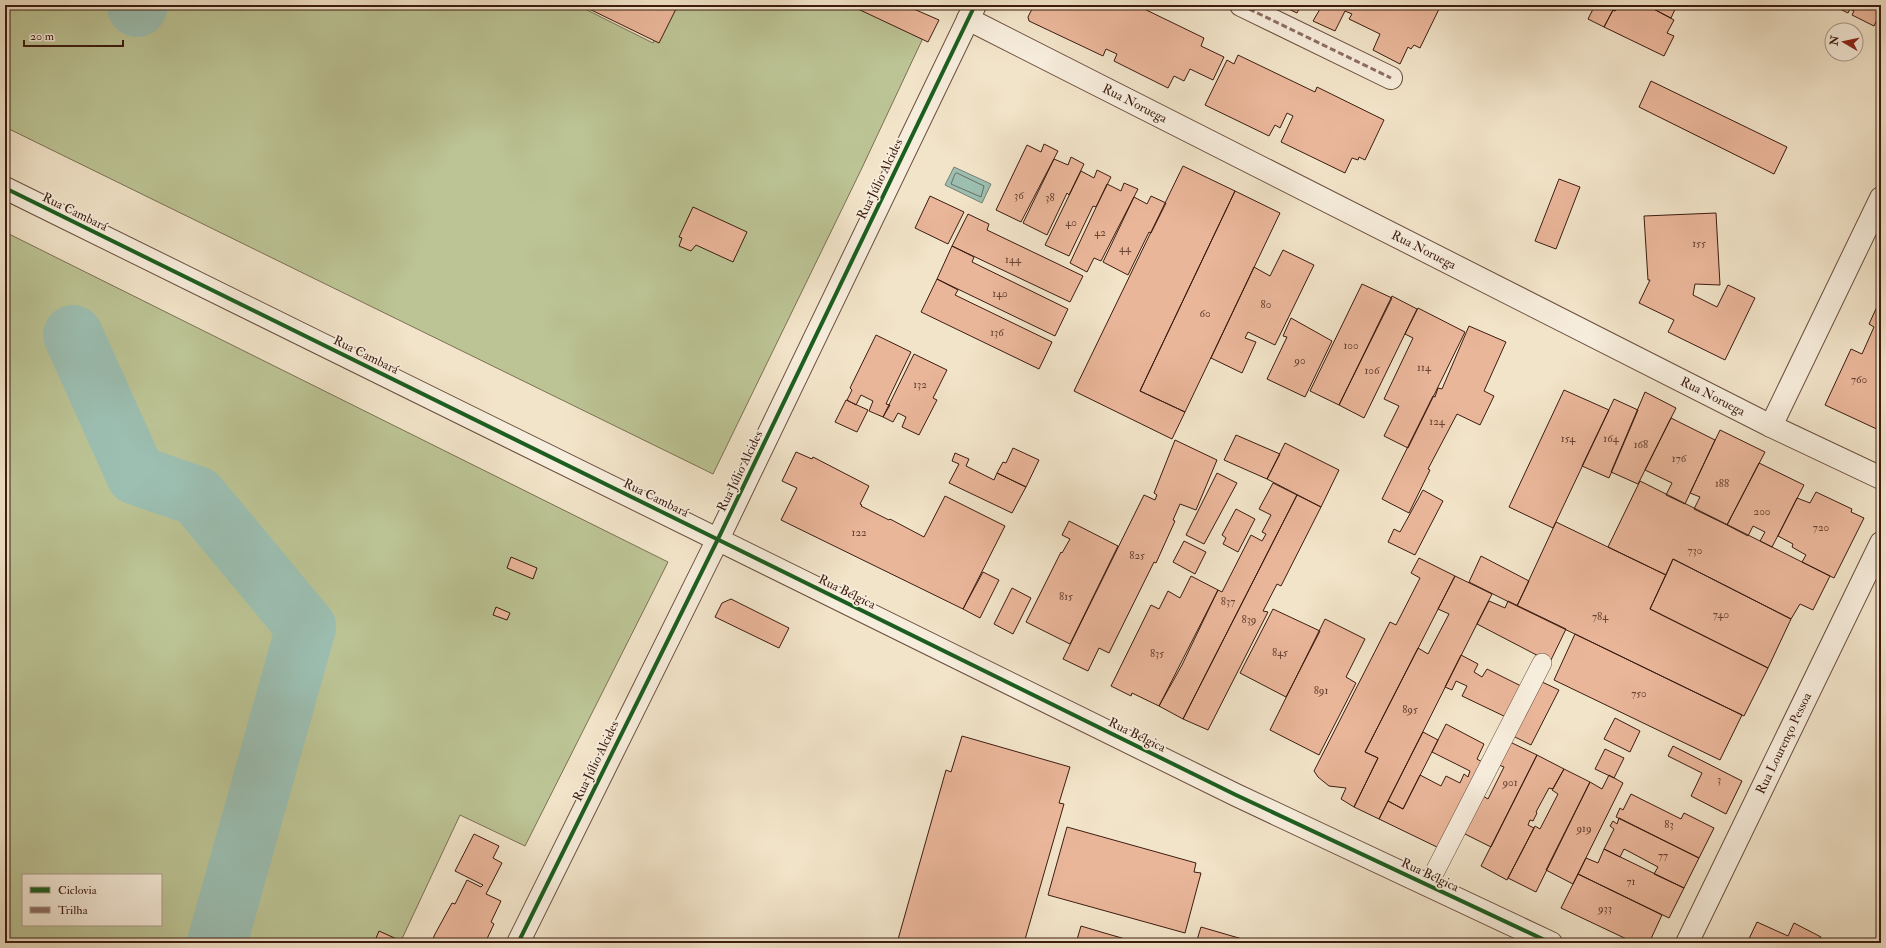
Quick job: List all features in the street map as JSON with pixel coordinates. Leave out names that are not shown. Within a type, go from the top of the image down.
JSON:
[{"type":"street","points":[[1242,5],[1391,78]]},
{"type":"street","name":"Rua Noruega","points":[[971,12],[1771,426],[1881,478]]},
{"type":"street","name":"Rua Júlio Alcides","points":[[518,943],[718,539],[971,12]]},
{"type":"street","name":"Rua Cambará","points":[[5,188],[718,539]]},
{"type":"street","points":[[1771,426],[1881,198]]},
{"type":"street","name":"Rua Bélgica","points":[[718,539],[1236,795],[1551,943]]},
{"type":"street","name":"Rua Lourenço Pessoa","points":[[1687,943],[1881,543]]},
{"type":"lane","points":[[1428,885],[1542,663]]},
{"type":"green space","points":[[5,5],[577,5],[653,43],[670,5],[854,5],[923,38],[861,170],[713,474],[5,127]]},
{"type":"green space","points":[[5,232],[668,562],[525,846],[460,815],[400,943],[369,943],[366,941],[365,943],[5,943]]},
{"type":"water","points":[[954,167],[991,184],[982,203],[945,185]]},
{"type":"building","points":[[581,5],[678,5],[659,43]]},
{"type":"building","points":[[856,5],[907,5],[939,20],[928,42],[858,9],[859,7]]},
{"type":"building","points":[[919,5],[933,5],[931,10]]},
{"type":"building","points":[[1034,5],[1136,5],[1204,38],[1201,46],[1224,57],[1213,80],[1190,69],[1184,81],[1174,76],[1168,88],[1114,61],[1117,54],[1106,49],[1103,56],[1029,21],[1028,17]]},
{"type":"building","points":[[1280,5],[1301,5],[1297,13]]},
{"type":"building","points":[[1311,5],[1431,5],[1439,9],[1420,48],[1414,45],[1411,49],[1408,47],[1400,64],[1373,50],[1380,34],[1349,19],[1352,14],[1345,11],[1335,31],[1313,21],[1320,9]]},
{"type":"building","points":[[1595,5],[1618,5],[1615,11],[1613,10],[1604,27],[1588,19]]},
{"type":"building","points":[[1618,5],[1646,5],[1674,20],[1667,33],[1674,36],[1664,56],[1604,27],[1613,10],[1615,11]]},
{"type":"building","points":[[1646,5],[1677,5],[1671,18]]},
{"type":"building","points":[[1832,5],[1852,5],[1848,13]]},
{"type":"building","points":[[1852,5],[1881,5],[1881,12],[1874,26],[1852,15],[1854,11],[1850,9]]},
{"type":"building","points":[[1238,55],[1315,92],[1317,87],[1384,120],[1365,160],[1359,157],[1358,160],[1352,158],[1345,173],[1281,142],[1293,116],[1287,113],[1280,128],[1275,125],[1269,136],[1205,105],[1227,60],[1234,64]]},
{"type":"building","points":[[1651,81],[1787,147],[1774,174],[1639,107]]},
{"type":"building","points":[[1044,144],[1058,151],[1021,222],[996,210],[1027,145],[1041,152]]},
{"type":"building","points":[[1071,157],[1084,164],[1069,195],[1067,193],[1047,235],[1023,223],[1054,159],[1068,165]]},
{"type":"building","points":[[1183,166],[1235,191],[1140,391],[1185,412],[1172,439],[1074,391]]},
{"type":"building","points":[[1097,170],[1111,177],[1096,207],[1093,206],[1069,256],[1045,245],[1081,171],[1094,178]]},
{"type":"building","points":[[1559,179],[1580,187],[1556,249],[1535,241]]},
{"type":"building","points":[[1124,183],[1138,189],[1101,261],[1094,258],[1087,272],[1070,263],[1107,184],[1121,191]]},
{"type":"building","points":[[1235,191],[1280,213],[1185,412],[1140,391]]},
{"type":"building","points":[[930,196],[964,212],[948,244],[915,228]]},
{"type":"building","points":[[1151,196],[1166,203],[1151,233],[1149,232],[1128,275],[1103,262],[1134,197],[1147,204]]},
{"type":"building","points":[[693,207],[747,232],[733,262],[696,245],[691,251],[679,246],[682,238],[679,237]]},
{"type":"building","points":[[1716,213],[1720,285],[1695,284],[1693,295],[1717,307],[1728,285],[1755,298],[1725,360],[1668,332],[1674,320],[1639,303],[1650,280],[1648,280],[1644,216]]},
{"type":"building","points":[[968,214],[989,224],[987,230],[1083,276],[1070,302],[952,246]]},
{"type":"building","points":[[952,246],[974,257],[972,262],[1068,309],[1055,336],[937,279]]},
{"type":"building","points":[[1283,250],[1314,265],[1275,345],[1248,332],[1245,338],[1256,342],[1242,373],[1211,358],[1254,267],[1270,276]]},
{"type":"building","points":[[937,279],[958,290],[955,295],[1052,342],[1039,369],[921,312]]},
{"type":"building","points":[[1362,284],[1392,298],[1339,405],[1310,391]]},
{"type":"building","points":[[1392,296],[1417,309],[1364,418],[1339,405]]},
{"type":"building","points":[[1881,298],[1881,431],[1825,405],[1851,349],[1862,354],[1874,327],[1869,324]]},
{"type":"building","points":[[1418,308],[1465,332],[1408,448],[1384,436],[1399,406],[1384,399],[1413,338],[1405,334]]},
{"type":"building","points":[[1291,318],[1332,341],[1305,397],[1267,379],[1287,337],[1283,336]]},
{"type":"building","points":[[1469,326],[1506,342],[1484,391],[1494,396],[1480,425],[1457,414],[1428,469],[1430,470],[1409,513],[1382,499],[1433,396],[1435,397],[1438,388],[1442,389]]},
{"type":"building","points":[[876,335],[911,352],[886,404],[890,405],[883,417],[869,411],[873,401],[861,395],[856,405],[847,400],[852,390],[850,388]]},
{"type":"building","points":[[914,354],[947,370],[933,398],[937,400],[919,435],[902,427],[906,417],[898,413],[893,422],[883,417]]},
{"type":"building","points":[[1564,390],[1609,410],[1553,528],[1509,507]]},
{"type":"building","points":[[1645,392],[1676,408],[1638,484],[1611,472]]},
{"type":"building","points":[[1614,399],[1638,410],[1609,478],[1582,466]]},
{"type":"building","points":[[846,400],[868,410],[857,432],[835,422]]},
{"type":"building","points":[[1671,418],[1715,440],[1685,504],[1666,495],[1672,483],[1645,470]]},
{"type":"building","points":[[1720,430],[1765,452],[1727,525],[1694,509],[1700,497],[1690,493]]},
{"type":"building","points":[[1236,435],[1280,454],[1267,479],[1224,460]]},
{"type":"building","points":[[1175,440],[1217,460],[1196,510],[1180,504],[1173,520],[1175,521],[1156,563],[1154,562],[1109,653],[1099,648],[1088,671],[1063,659],[1144,495],[1155,500],[1157,495],[1154,493]]},
{"type":"building","points":[[1285,443],[1339,470],[1321,507],[1267,479]]},
{"type":"building","points":[[1013,448],[1039,460],[1026,487],[997,473],[1003,462],[1006,463]]},
{"type":"building","points":[[796,452],[812,459],[813,457],[869,486],[860,504],[862,505],[861,506],[924,537],[945,496],[1005,526],[963,609],[781,520],[797,488],[782,481]]},
{"type":"building","points":[[955,453],[969,459],[966,466],[994,480],[997,473],[1026,487],[1012,513],[949,483],[959,464],[952,461]]},
{"type":"building","points":[[1759,463],[1804,485],[1772,547],[1760,541],[1765,532],[1753,526],[1748,536],[1727,525]]},
{"type":"building","points":[[1217,473],[1237,483],[1204,544],[1186,535]]},
{"type":"building","points":[[1640,481],[1830,576],[1813,610],[1800,604],[1791,619],[1673,559],[1666,575],[1608,547]]},
{"type":"building","points":[[1273,483],[1297,495],[1183,719],[1159,706],[1182,665],[1218,590],[1222,592],[1251,535],[1262,541],[1266,534],[1262,532],[1271,515],[1259,509]]},
{"type":"building","points":[[1423,490],[1443,501],[1415,555],[1388,542],[1394,529],[1400,532]]},
{"type":"building","points":[[1816,492],[1852,509],[1851,512],[1864,518],[1834,578],[1802,562],[1806,555],[1792,547],[1793,544],[1778,536],[1797,498],[1810,503]]},
{"type":"building","points":[[1297,495],[1321,507],[1281,586],[1277,584],[1263,611],[1268,612],[1208,730],[1183,719]]},
{"type":"building","points":[[1236,509],[1255,519],[1238,552],[1223,544],[1226,538],[1222,535]]},
{"type":"building","points":[[1069,521],[1118,546],[1070,644],[1026,622],[1061,552],[1062,553],[1070,539],[1062,535]]},
{"type":"building","points":[[1556,522],[1666,575],[1650,609],[1768,668],[1744,716],[1517,606]]},
{"type":"building","points":[[1184,541],[1206,552],[1195,574],[1173,562]]},
{"type":"building","points":[[1481,556],[1529,581],[1517,606],[1469,582]]},
{"type":"building","points":[[511,557],[537,568],[533,579],[507,568]]},
{"type":"building","points":[[1419,558],[1455,576],[1365,752],[1378,758],[1354,807],[1341,799],[1346,788],[1329,786],[1318,777],[1314,771],[1390,622],[1396,625],[1420,578],[1411,573]]},
{"type":"building","points":[[1673,559],[1791,619],[1768,668],[1650,609]]},
{"type":"building","points":[[983,572],[999,580],[980,618],[963,609]]},
{"type":"building","points":[[1191,576],[1218,590],[1159,706],[1132,693],[1131,696],[1111,686],[1151,605],[1159,609],[1168,591],[1180,598]]},
{"type":"building","points":[[1455,576],[1492,594],[1379,819],[1354,807],[1378,758],[1365,752],[1418,648],[1428,654],[1449,614],[1438,609]]},
{"type":"building","points":[[1012,588],[1031,598],[1013,634],[994,624]]},
{"type":"building","points":[[731,599],[789,628],[779,648],[715,617],[722,603]]},
{"type":"building","points":[[1489,601],[1505,608],[1508,601],[1566,629],[1550,662],[1477,624]]},
{"type":"building","points":[[496,607],[510,613],[507,620],[493,615]]},
{"type":"building","points":[[1273,609],[1320,631],[1286,697],[1240,673]]},
{"type":"building","points":[[1325,619],[1365,639],[1346,677],[1356,683],[1319,755],[1270,730]]},
{"type":"building","points":[[1575,634],[1742,715],[1720,760],[1554,680]]},
{"type":"building","points":[[1461,655],[1478,664],[1474,672],[1482,677],[1487,669],[1523,687],[1508,718],[1462,696],[1467,686],[1456,681],[1452,690],[1445,687]]},
{"type":"building","points":[[1540,681],[1559,690],[1531,745],[1513,736]]},
{"type":"building","points":[[1615,718],[1640,731],[1630,752],[1604,739]]},
{"type":"building","points":[[1446,724],[1484,744],[1477,759],[1484,763],[1441,849],[1379,819],[1388,801],[1403,809],[1420,775],[1441,786],[1446,776],[1460,783],[1464,774],[1468,777],[1470,771],[1432,752]]},
{"type":"building","points":[[1423,732],[1438,740],[1403,809],[1388,801]]},
{"type":"building","points":[[962,736],[1070,767],[1059,803],[1064,804],[1024,943],[897,943],[946,770],[951,772]]},
{"type":"building","points":[[1510,742],[1537,755],[1491,847],[1461,832],[1483,796],[1488,799],[1504,767],[1499,765]]},
{"type":"building","points":[[1673,746],[1742,781],[1726,814],[1691,796],[1702,773],[1668,756]]},
{"type":"building","points":[[1605,749],[1624,758],[1614,778],[1595,769]]},
{"type":"building","points":[[1537,755],[1564,769],[1553,789],[1549,788],[1536,812],[1537,813],[1533,821],[1530,820],[1528,825],[1534,828],[1507,880],[1481,866]]},
{"type":"building","points":[[1564,769],[1590,782],[1536,892],[1508,878],[1535,826],[1540,829],[1558,794],[1552,790]]},
{"type":"building","points":[[1609,775],[1623,783],[1573,884],[1546,870],[1590,782],[1602,789]]},
{"type":"building","points":[[1631,794],[1681,819],[1684,813],[1714,828],[1699,858],[1616,817],[1620,808],[1623,810]]},
{"type":"building","points":[[1619,818],[1699,858],[1684,888],[1654,874],[1658,867],[1624,849],[1620,857],[1604,849],[1614,829],[1610,826],[1613,821],[1617,824]]},
{"type":"building","points":[[1067,827],[1196,863],[1194,872],[1201,873],[1185,933],[1048,895]]},
{"type":"building","points":[[474,834],[499,846],[493,858],[502,863],[486,894],[501,901],[491,922],[494,924],[485,943],[435,943],[432,941],[435,934],[452,903],[455,904],[467,880],[481,887],[483,885],[455,871]]},
{"type":"building","points":[[1604,849],[1684,888],[1669,918],[1578,874],[1586,858],[1598,863]]},
{"type":"building","points":[[1578,874],[1662,915],[1649,943],[1635,943],[1561,908]]},
{"type":"building","points":[[1757,922],[1788,936],[1794,923],[1821,937],[1818,943],[1747,943]]},
{"type":"building","points":[[1081,926],[1101,932],[1139,943],[1076,943]]},
{"type":"building","points":[[1201,927],[1256,943],[1196,943]]},
{"type":"building","points":[[379,931],[399,940],[397,943],[374,943]]},
{"type":"waterway","points":[[73,335],[136,475],[197,496],[306,627],[217,943]]},
{"type":"marked path","points":[[1241,5],[1391,78]]},
{"type":"cycle path","points":[[518,943],[718,539],[975,5]]},
{"type":"cycle path","points":[[5,188],[1236,795],[1551,943]]}]
